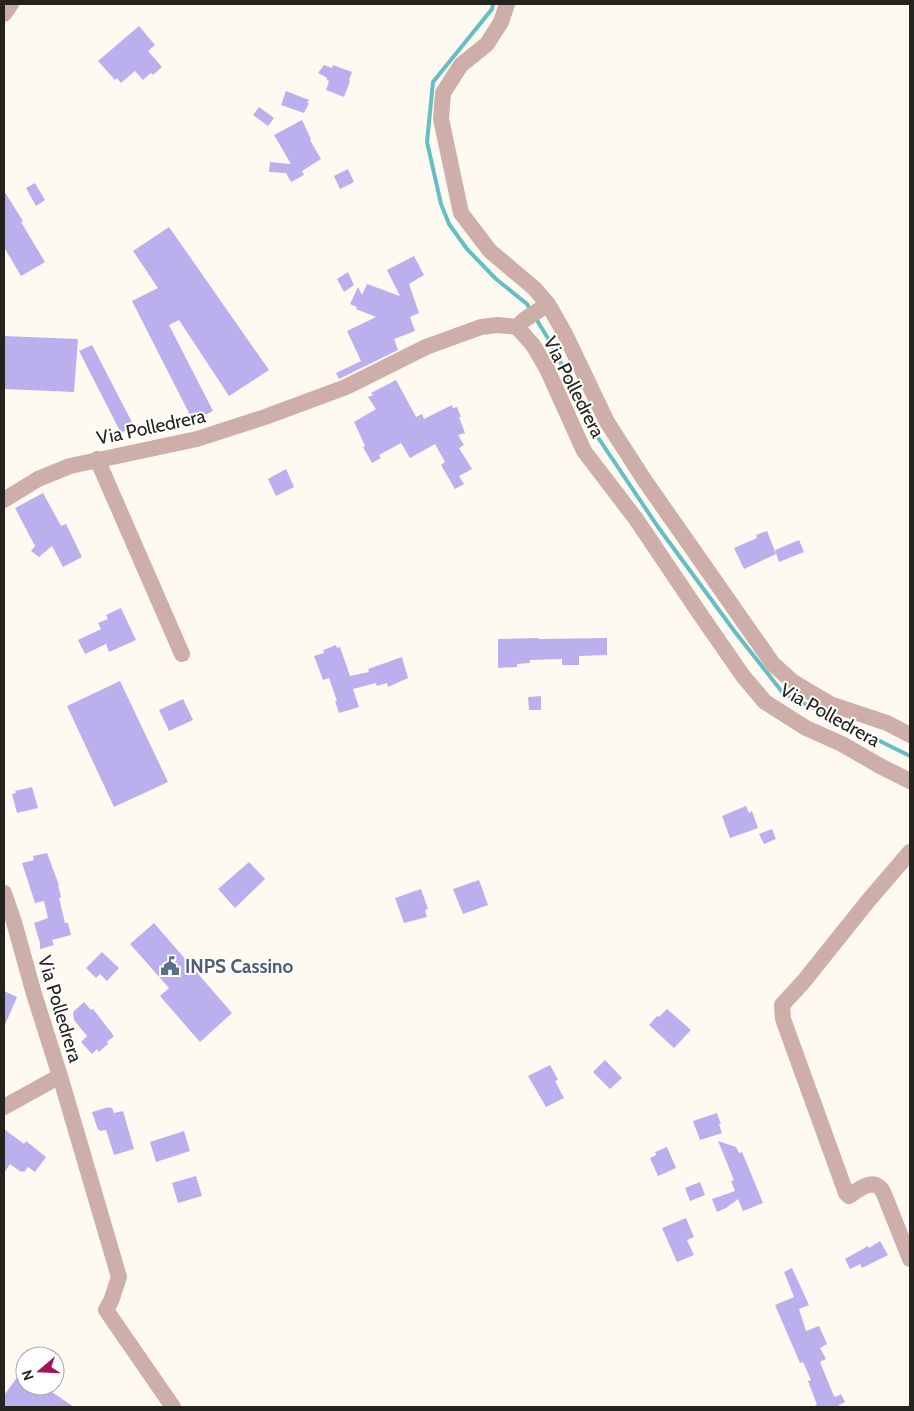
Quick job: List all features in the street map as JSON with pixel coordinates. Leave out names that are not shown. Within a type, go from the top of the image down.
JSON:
[{"type":"street","points":[[4,14],[11,4]]},
{"type":"street","points":[[507,4],[501,22],[487,44],[461,65],[443,93],[441,119],[461,213],[490,250],[534,288],[546,305],[565,334],[607,422],[645,481],[773,664],[794,682],[830,704],[887,723],[910,735]]},
{"type":"street","points":[[521,323],[546,305]]},
{"type":"street","name":"Via Polledrera","points":[[4,500],[38,479],[70,466],[197,439],[264,418],[346,387],[426,348],[481,328],[521,323],[547,369],[584,451],[636,519],[732,660],[765,702],[806,728],[842,744],[910,781]]},
{"type":"street","points":[[97,459],[182,654]]},
{"type":"street","points":[[910,852],[804,981],[782,1004],[782,1019],[846,1193],[849,1196],[862,1187],[872,1184],[879,1187],[884,1194],[910,1259]]},
{"type":"street","name":"Via Polledrera","points":[[4,893],[60,1076],[4,1107]]},
{"type":"street","points":[[60,1076],[119,1277],[106,1310],[173,1407]]},
{"type":"building","points":[[139,26],[155,45],[148,51],[162,67],[153,75],[151,73],[143,80],[135,71],[121,83],[117,78],[115,80],[98,61]]},
{"type":"building","points":[[324,65],[332,68],[333,65],[352,72],[344,97],[326,90],[329,81],[318,73]]},
{"type":"building","points":[[286,91],[309,100],[304,113],[281,105]]},
{"type":"building","points":[[259,107],[274,118],[268,126],[253,115]]},
{"type":"building","points":[[302,120],[310,140],[321,159],[302,171],[304,175],[291,182],[286,173],[269,172],[270,162],[291,164],[274,135]]},
{"type":"building","points":[[348,169],[354,182],[340,189],[334,176]]},
{"type":"building","points":[[35,183],[45,200],[36,206],[26,188]]},
{"type":"building","points":[[4,191],[45,262],[21,276],[4,247]]},
{"type":"building","points":[[169,227],[269,370],[229,396],[179,320],[169,325],[213,411],[193,421],[132,301],[158,288],[133,251]]},
{"type":"building","points":[[414,256],[424,275],[409,284],[419,313],[410,317],[415,331],[394,339],[398,350],[339,379],[336,373],[361,361],[347,331],[376,317],[356,309],[357,307],[350,304],[358,287],[362,295],[367,284],[400,296],[387,270]]},
{"type":"building","points":[[348,272],[354,285],[344,292],[337,279]]},
{"type":"building","points":[[4,336],[78,339],[74,392],[4,389]]},
{"type":"building","points":[[92,345],[134,426],[121,433],[79,351]]},
{"type":"building","points":[[396,380],[416,417],[422,414],[424,419],[452,405],[453,408],[457,407],[465,433],[458,435],[464,445],[459,448],[472,469],[459,476],[464,484],[455,489],[441,465],[445,462],[435,444],[410,458],[401,443],[379,455],[381,458],[372,463],[363,447],[365,446],[354,422],[376,409],[368,397],[373,395],[371,393]]},
{"type":"building","points":[[286,469],[294,487],[276,496],[268,479]]},
{"type":"building","points":[[43,493],[61,526],[66,524],[82,557],[63,567],[52,546],[39,557],[31,551],[35,546],[15,508]]},
{"type":"building","points":[[767,531],[776,554],[744,569],[734,548],[757,538],[756,535]]},
{"type":"building","points":[[799,540],[804,552],[779,562],[775,550]]},
{"type":"building","points":[[121,608],[136,640],[109,652],[106,644],[85,654],[78,640],[101,629],[98,623],[108,619],[106,615]]},
{"type":"building","points":[[607,638],[607,655],[579,656],[579,665],[562,665],[562,659],[530,660],[530,663],[517,664],[517,667],[498,668],[498,639]]},
{"type":"building","points":[[336,645],[337,648],[340,647],[350,676],[369,672],[368,669],[402,657],[408,678],[388,687],[387,683],[377,686],[376,683],[353,689],[359,707],[339,713],[329,678],[323,680],[314,656],[324,653],[323,650]]},
{"type":"building","points":[[120,681],[168,782],[114,807],[67,706]]},
{"type":"building","points":[[541,696],[541,710],[529,710],[528,697]]},
{"type":"building","points":[[183,699],[193,720],[169,731],[159,710]]},
{"type":"building","points":[[32,787],[38,808],[17,813],[12,794],[16,793],[15,791]]},
{"type":"building","points":[[746,806],[749,813],[752,811],[758,828],[730,838],[722,816]]},
{"type":"building","points":[[772,829],[776,839],[764,844],[759,834]]},
{"type":"building","points":[[47,853],[59,885],[61,897],[59,898],[65,923],[68,923],[71,935],[52,940],[54,945],[40,949],[34,923],[48,918],[44,901],[35,903],[22,863],[34,860],[33,856]]},
{"type":"building","points":[[249,862],[265,879],[235,908],[218,889]]},
{"type":"building","points":[[479,880],[488,905],[463,914],[453,889]]},
{"type":"building","points":[[421,889],[428,909],[425,910],[427,917],[404,923],[395,898]]},
{"type":"building","name":"INPS Cassino","points":[[154,923],[232,1013],[200,1042],[160,996],[169,988],[130,944]]},
{"type":"building","points":[[102,952],[119,968],[107,981],[100,974],[96,978],[86,968]]},
{"type":"building","points":[[4,991],[17,997],[4,1027]]},
{"type":"building","points":[[84,1002],[91,1010],[93,1009],[114,1036],[99,1052],[97,1049],[92,1054],[81,1042],[87,1036],[74,1020],[73,1012]]},
{"type":"building","points":[[667,1009],[691,1030],[674,1048],[649,1025]]},
{"type":"building","points":[[605,1060],[622,1078],[610,1089],[593,1072]]},
{"type":"building","points":[[550,1065],[558,1080],[555,1081],[564,1098],[546,1107],[528,1076]]},
{"type":"building","points":[[109,1107],[112,1108],[114,1113],[123,1111],[134,1149],[114,1155],[106,1130],[98,1130],[92,1112]]},
{"type":"building","points":[[717,1113],[722,1133],[700,1140],[693,1121]]},
{"type":"building","points":[[4,1129],[24,1144],[26,1141],[46,1157],[35,1172],[28,1167],[24,1172],[21,1172],[10,1164],[4,1173]]},
{"type":"building","points":[[184,1131],[190,1151],[156,1162],[150,1142]]},
{"type":"building","points":[[718,1141],[736,1147],[739,1153],[742,1152],[763,1203],[743,1211],[738,1199],[717,1212],[712,1199],[735,1191],[731,1181],[734,1180]]},
{"type":"building","points":[[667,1147],[676,1168],[658,1176],[650,1158],[656,1155],[655,1152]]},
{"type":"building","points":[[196,1176],[202,1196],[178,1203],[172,1183]]},
{"type":"building","points":[[700,1182],[705,1195],[690,1201],[685,1188]]},
{"type":"building","points":[[686,1218],[694,1237],[687,1240],[694,1255],[677,1262],[662,1228]]},
{"type":"building","points":[[880,1241],[888,1255],[862,1268],[860,1264],[850,1269],[845,1259]]},
{"type":"building","points":[[792,1268],[809,1305],[799,1309],[806,1331],[819,1326],[827,1344],[820,1348],[826,1359],[820,1362],[833,1394],[835,1397],[841,1394],[845,1402],[839,1405],[839,1407],[812,1407],[817,1405],[808,1381],[811,1380],[803,1362],[800,1363],[775,1305],[794,1297],[784,1272]]},
{"type":"building","points":[[15,1380],[15,1396],[58,1396],[74,1407],[4,1407],[4,1395]]},
{"type":"waterway","points":[[493,4],[492,9],[433,82],[427,142],[441,204],[449,224],[467,249],[496,279],[527,304],[531,311]]},
{"type":"waterway","points":[[535,317],[552,345],[595,433],[658,527],[735,632],[783,693],[910,756]]},
{"type":"place","name":"INPS Cassino","points":[[170,966]]}]
